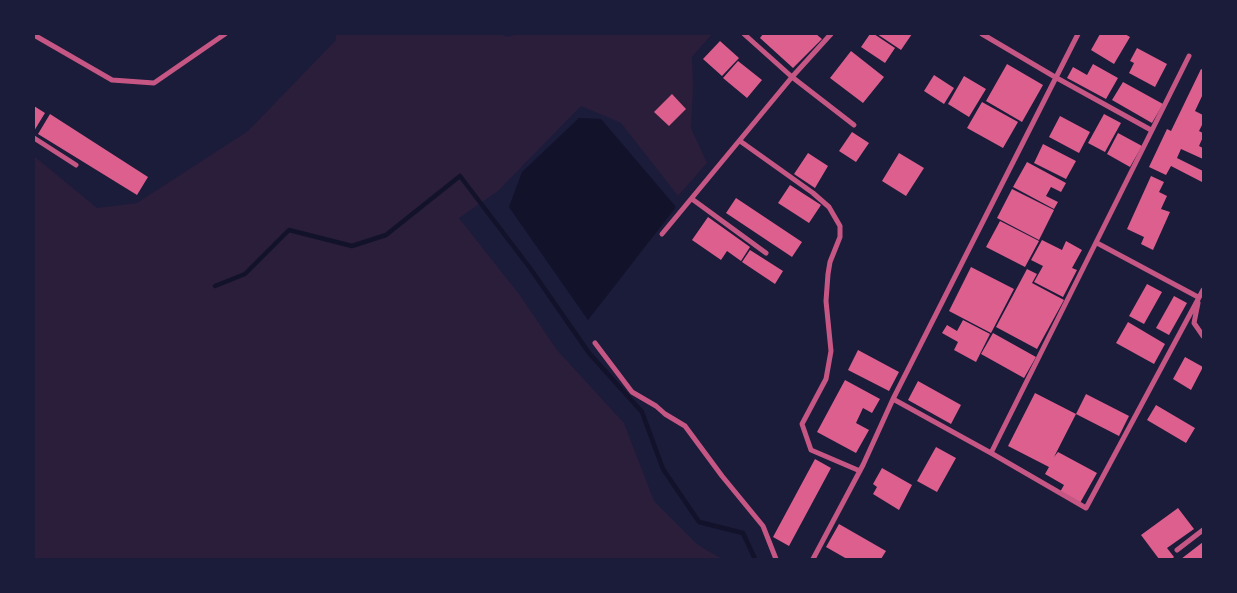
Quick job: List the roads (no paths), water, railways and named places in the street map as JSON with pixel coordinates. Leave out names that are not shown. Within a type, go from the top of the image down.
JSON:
[{"type":"street","points":[[34,35],[112,80],[154,83],[224,34]]},
{"type":"street","points":[[744,34],[792,77],[854,125]]},
{"type":"street","points":[[662,234],[792,77],[831,34]]},
{"type":"street","points":[[982,34],[1055,77],[1152,130]]},
{"type":"street","points":[[814,559],[860,471],[893,399],[1078,34]]},
{"type":"street","points":[[991,453],[1189,56]]},
{"type":"street","points":[[34,138],[76,165]]},
{"type":"street","points":[[740,142],[813,193],[829,208],[840,226],[840,237],[830,262],[827,283],[826,301],[831,351],[826,379],[802,424],[810,450],[860,471]]},
{"type":"street","points":[[692,199],[766,253]]},
{"type":"street","points":[[1096,243],[1198,297]]},
{"type":"street","points":[[893,399],[1086,508],[1203,290]]},
{"type":"street","points":[[1198,297],[1194,323],[1203,336]]},
{"type":"street","points":[[595,343],[632,392],[685,426],[722,476],[763,526],[776,559]]},
{"type":"street","points":[[1177,550],[1203,530]]},
{"type":"waterway","points":[[215,286],[245,274],[289,230],[352,246],[386,235],[460,176],[530,268],[589,353],[642,412],[663,469],[699,522],[743,533],[755,559]]}]
